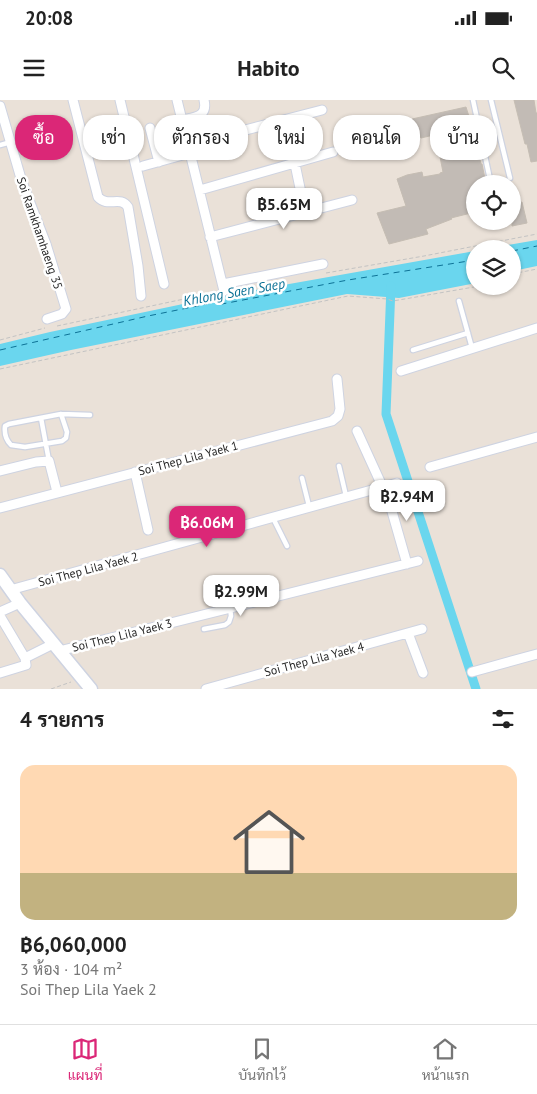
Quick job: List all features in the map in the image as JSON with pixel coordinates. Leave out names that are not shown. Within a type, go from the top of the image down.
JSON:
[{"type":"main road","points":[[0,575],[20,604],[91,689]]},
{"type":"street","points":[[73,100],[98,197],[108,203],[120,201],[128,207],[141,296]]},
{"type":"street","points":[[120,100],[164,284]]},
{"type":"street","points":[[177,100],[181,115]]},
{"type":"street","points":[[201,115],[206,107],[204,100]]},
{"type":"street","name":"Soi Ramkhamhaeng 35","points":[[0,106],[22,182],[46,244],[66,309],[62,314],[47,319]]},
{"type":"street","points":[[304,115],[322,110]]},
{"type":"street","points":[[150,128],[159,162]]},
{"type":"street","points":[[200,190],[333,152]]},
{"type":"street","points":[[143,166],[164,160]]},
{"type":"street","points":[[192,160],[224,287],[323,264]]},
{"type":"street","points":[[294,160],[305,212]]},
{"type":"street","points":[[210,236],[352,200]]},
{"type":"street","points":[[401,371],[537,328]]},
{"type":"street","name":"Soi Thep Lila Yaek 1","points":[[0,508],[332,421],[338,416],[340,410],[337,379]]},
{"type":"street","points":[[357,432],[384,488],[407,564]]},
{"type":"street","points":[[430,467],[537,437]]},
{"type":"street","points":[[0,471],[36,462],[49,461],[57,492]]},
{"type":"street","points":[[134,472],[148,530]]},
{"type":"street","name":"Soi Thep Lila Yaek 2","points":[[10,590],[397,484]]},
{"type":"street","name":"Soi Thep Lila Yaek 3","points":[[0,673],[26,665],[25,658],[56,647],[230,608],[418,561]]},
{"type":"street","points":[[0,612],[20,604]]},
{"type":"street","points":[[0,616],[25,658]]},
{"type":"street","name":"Soi Thep Lila Yaek 4","points":[[206,689],[422,629]]},
{"type":"street","points":[[408,633],[423,673]]},
{"type":"street","points":[[472,672],[537,654]]},
{"type":"lane","points":[[474,100],[489,175]]},
{"type":"lane","points":[[491,100],[509,175]]},
{"type":"lane","points":[[0,145],[11,142]]},
{"type":"lane","points":[[459,301],[472,348]]},
{"type":"lane","points":[[413,350],[468,332]]},
{"type":"lane","points":[[61,414],[67,432],[66,438],[62,441],[25,447],[11,446],[7,441],[4,431],[5,426],[9,424],[61,414],[90,415]]},
{"type":"lane","points":[[41,418],[49,461]]},
{"type":"lane","points":[[339,466],[347,498]]},
{"type":"lane","points":[[302,478],[310,508]]},
{"type":"lane","points":[[273,518],[287,546]]},
{"type":"lane","points":[[204,629],[229,622],[230,608]]},
{"type":"path","points":[[521,272],[537,269]]},
{"type":"path","points":[[0,369],[348,296],[393,301],[466,288]]},
{"type":"path","points":[[213,293],[214,298]]},
{"type":"path","points":[[51,689],[81,678]]},
{"type":"water","points":[[537,240],[537,266],[521,269],[521,243]]},
{"type":"water","points":[[466,253],[466,285],[399,298],[347,294],[0,366],[0,344],[221,296]]},
{"type":"building","points":[[514,100],[534,100],[537,113],[537,161],[531,162]]},
{"type":"building","points":[[466,107],[469,115],[430,115]]},
{"type":"building","points":[[430,115],[430,136],[421,138],[420,117]]},
{"type":"building","points":[[441,160],[480,160],[484,175],[466,175],[466,214],[451,218],[426,229],[428,234],[389,244],[377,213],[406,206],[397,179],[422,172],[423,177],[443,172]]},
{"type":"building","points":[[521,202],[527,223],[521,224]]},
{"type":"waterway","points":[[391,286],[386,414],[476,689]]},
{"type":"ferry route","points":[[521,249],[537,246]]},
{"type":"ferry route","points":[[0,350],[207,304],[215,297],[222,304],[348,280],[466,261]]},
{"type":"water label","name":"Khlong Saen Saep","points":[[234,292]]}]
